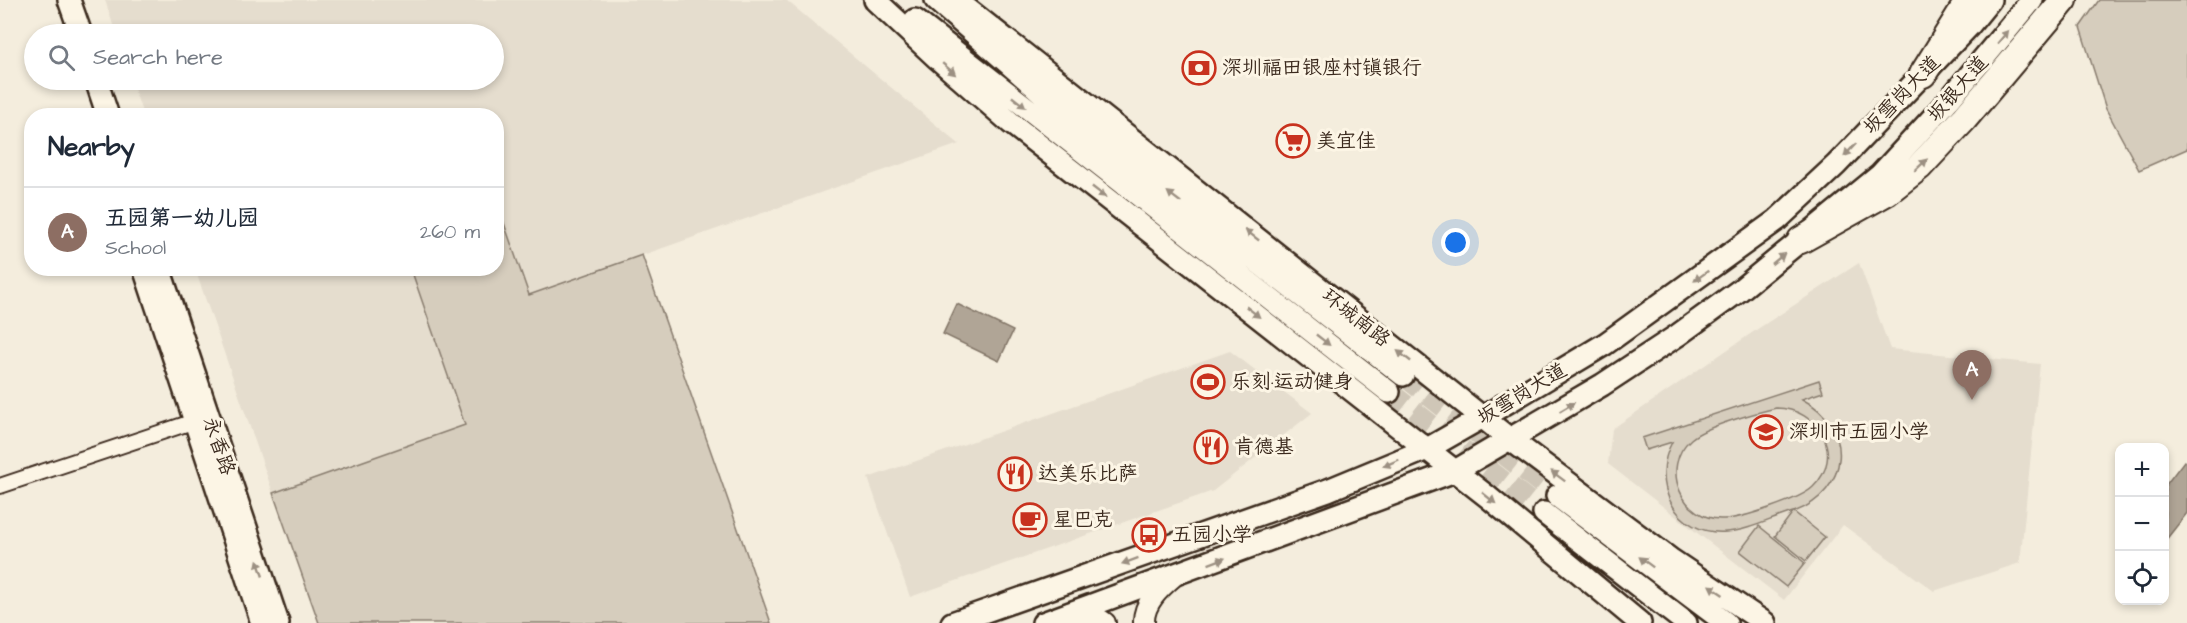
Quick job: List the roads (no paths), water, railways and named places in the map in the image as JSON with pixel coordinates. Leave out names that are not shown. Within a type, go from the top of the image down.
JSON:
[{"type":"highway","points":[[1923,74],[1969,0]]},
{"type":"highway","points":[[1801,240],[1887,192],[1919,167],[1964,119],[2064,0]]},
{"type":"main road","points":[[54,0],[62,24]]},
{"type":"main road","points":[[69,0],[77,24]]},
{"type":"main road","points":[[875,0],[1011,123],[1427,448],[1633,617],[1645,623]]},
{"type":"main road","name":"环城南路","points":[[891,0],[959,56],[1389,392]]},
{"type":"main road","name":"环城南路","points":[[936,0],[1058,107],[1403,375]]},
{"type":"main road","name":"环城南路","points":[[956,0],[1511,440],[1670,559],[1765,623]]},
{"type":"main road","name":"坂雪岗大道","points":[[952,623],[1328,490],[1427,448],[1605,344],[1778,220],[1836,165],[1968,27],[1990,0]]},
{"type":"main road","name":"坂银大道","points":[[1880,175],[1949,100],[2032,0]]},
{"type":"main road","points":[[83,90],[89,108]]},
{"type":"main road","points":[[99,90],[105,108]]},
{"type":"main road","name":"坂雪岗大道","points":[[1043,623],[1455,471],[1602,385],[1678,335],[1740,290],[1880,175]]},
{"type":"main road","name":"永香路","points":[[147,276],[262,623]]},
{"type":"main road","name":"永香路","points":[[162,276],[278,623]]},
{"type":"main road","points":[[1557,496],[1726,623]]},
{"type":"main road","points":[[1544,513],[1686,623]]},
{"type":"main road","points":[[1144,623],[1143,618],[1158,589],[1174,576]]},
{"type":"main road","points":[[1070,613],[1086,613],[1105,623]]},
{"type":"street","points":[[0,486],[195,421]]},
{"type":"tunnel","points":[[1403,375],[1557,496]]},
{"type":"tunnel","points":[[1389,392],[1544,513]]},
{"type":"place","name":"深圳福田银座村镇银行","points":[[1199,68]]},
{"type":"place","name":"美宜佳","points":[[1293,141]]},
{"type":"place","name":"乐刻·运动健身","points":[[1208,382]]},
{"type":"place","name":"五园第一幼儿园","points":[[1972,400]]},
{"type":"place","name":"深圳市五园小学","points":[[1766,432]]},
{"type":"place","name":"肯德基","points":[[1211,447]]},
{"type":"place","name":"达美乐比萨","points":[[1015,474]]},
{"type":"place","name":"星巴克","points":[[1030,520]]},
{"type":"place","name":"五园小学","points":[[1149,535]]}]
